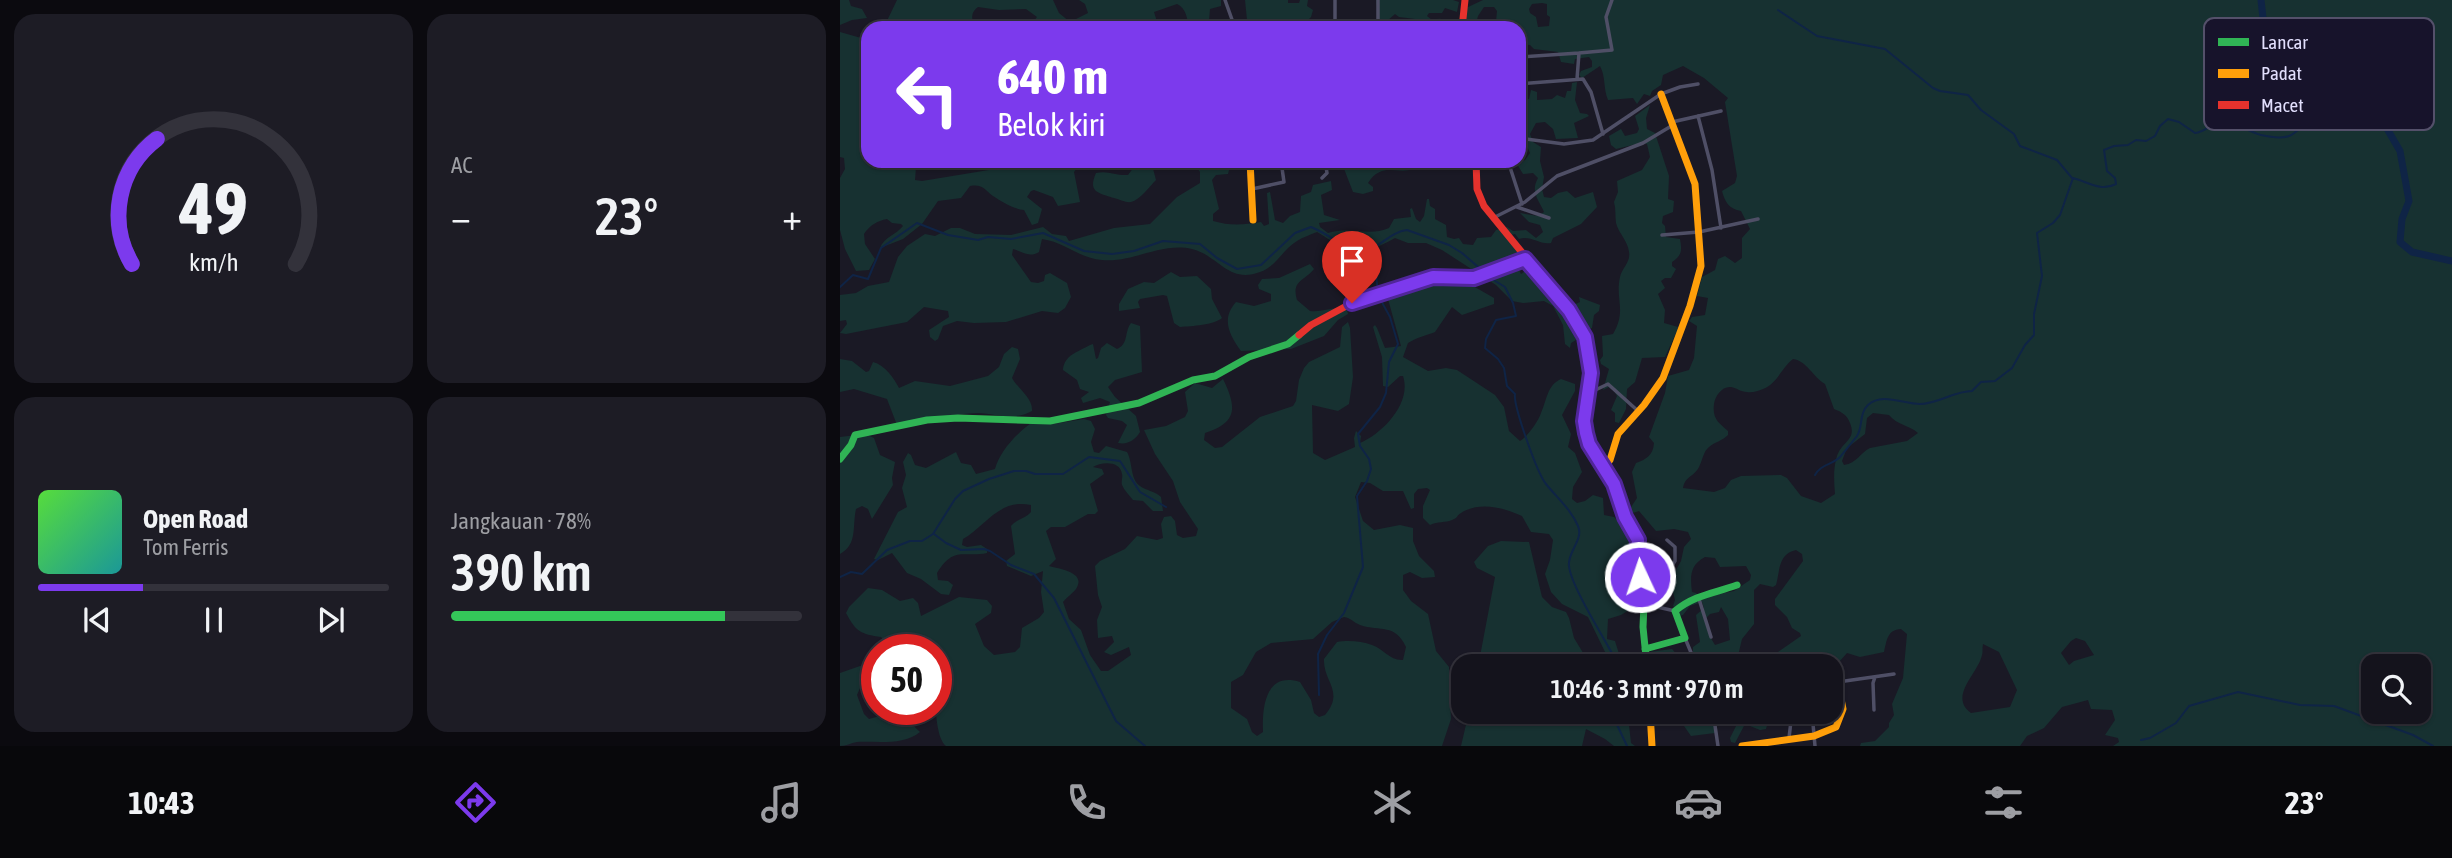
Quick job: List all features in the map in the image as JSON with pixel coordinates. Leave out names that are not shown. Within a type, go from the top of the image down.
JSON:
[{"type":"street","points":[[1225,0],[1232,21]]},
{"type":"street","points":[[1335,0],[1335,21]]},
{"type":"street","points":[[1378,0],[1378,21]]},
{"type":"street","points":[[1463,21],[1465,0]]},
{"type":"street","points":[[1526,57],[1612,50],[1606,18],[1612,0]]},
{"type":"street","points":[[1577,79],[1579,53]]},
{"type":"street","points":[[1526,83],[1583,79],[1589,86],[1603,135]]},
{"type":"street","points":[[1526,139],[1564,144],[1586,142],[1603,135],[1661,94],[1698,84]]},
{"type":"street","points":[[1603,468],[1609,460],[1618,434],[1663,378],[1701,266],[1695,184],[1661,94]]},
{"type":"street","points":[[1493,218],[1522,204],[1557,176],[1643,143],[1673,123],[1721,111]]},
{"type":"street","points":[[1698,116],[1706,139],[1721,228]]},
{"type":"street","points":[[1250,168],[1253,220]]},
{"type":"street","points":[[1250,189],[1284,182],[1282,168]]},
{"type":"street","points":[[1322,178],[1328,173],[1327,168]]},
{"type":"street","points":[[1476,168],[1479,196],[1493,218],[1569,310],[1585,337],[1590,359],[1590,393],[1584,421],[1586,433],[1589,444],[1614,484],[1625,517],[1638,540],[1637,559],[1644,604],[1642,618],[1645,654]]},
{"type":"street","points":[[1510,168],[1522,204]]},
{"type":"street","points":[[1515,206],[1549,218]]},
{"type":"street","points":[[1662,235],[1699,232],[1758,219]]},
{"type":"street","points":[[840,459],[855,435],[916,422],[958,418],[1050,421],[1139,403],[1193,380],[1214,376],[1249,357],[1288,344],[1311,325],[1352,303],[1433,277],[1474,278],[1525,259]]},
{"type":"street","points":[[1590,393],[1608,384],[1639,411]]},
{"type":"street","points":[[1640,577],[1674,563],[1675,547],[1667,540]]},
{"type":"street","points":[[1644,604],[1675,611],[1697,595],[1737,585]]},
{"type":"street","points":[[1697,595],[1711,637]]},
{"type":"street","points":[[1675,611],[1692,654]]},
{"type":"street","points":[[1644,649],[1685,638]]},
{"type":"street","points":[[1843,681],[1894,674]]},
{"type":"street","points":[[1874,710],[1875,677]]},
{"type":"street","points":[[1651,724],[1652,746]]},
{"type":"street","points":[[1715,724],[1718,746]]},
{"type":"street","points":[[1790,738],[1791,724]]},
{"type":"street","points":[[1813,724],[1815,746]]},
{"type":"street","points":[[1742,746],[1814,736],[1838,724]]},
{"type":"green space","points":[[840,0],[849,0],[851,6],[862,9],[867,18],[840,25]]},
{"type":"green space","points":[[897,0],[1053,0],[1059,13],[1069,21],[1034,21],[1037,17],[1026,9],[999,10],[978,7],[972,21],[887,21]]},
{"type":"green space","points":[[1079,0],[1221,0],[1221,6],[1210,9],[1209,21],[1187,21],[1184,11],[1177,4],[1154,12],[1157,21],[1072,21],[1088,13],[1085,4]]},
{"type":"green space","points":[[1245,0],[1288,0],[1288,3],[1299,3],[1300,0],[1308,0],[1307,6],[1313,10],[1307,21],[1247,20]]},
{"type":"green space","points":[[1376,0],[1459,2],[1457,12],[1445,8],[1442,13],[1429,13],[1427,16],[1432,20],[1450,21],[1416,21],[1395,14],[1387,21],[1379,21]]},
{"type":"green space","points":[[1483,0],[2452,0],[2452,746],[2113,746],[2119,742],[2118,738],[2105,735],[2115,720],[2112,710],[2091,709],[2088,700],[2062,707],[2044,728],[2027,736],[2020,746],[1860,746],[1861,743],[1875,741],[1889,727],[1894,715],[1892,704],[1903,678],[1907,634],[1901,629],[1893,631],[1888,636],[1884,652],[1860,657],[1847,653],[1843,658],[1843,654],[1776,654],[1801,636],[1775,605],[1775,599],[1803,561],[1802,554],[1796,550],[1783,559],[1776,585],[1773,587],[1760,584],[1754,590],[1754,624],[1742,639],[1738,654],[1690,654],[1700,642],[1696,615],[1704,608],[1702,602],[1690,606],[1679,616],[1679,611],[1673,606],[1675,600],[1671,584],[1684,547],[1691,539],[1688,532],[1674,529],[1656,531],[1639,511],[1633,513],[1629,510],[1637,498],[1632,472],[1636,463],[1651,454],[1654,443],[1649,437],[1665,393],[1668,376],[1689,370],[1694,358],[1697,326],[1689,321],[1692,317],[1705,315],[1708,298],[1697,296],[1702,277],[1715,270],[1718,259],[1725,256],[1735,263],[1742,258],[1742,238],[1750,229],[1741,211],[1728,204],[1722,191],[1735,183],[1737,176],[1725,102],[1728,98],[1704,78],[1683,66],[1663,75],[1661,85],[1652,91],[1650,96],[1644,94],[1637,104],[1633,98],[1608,100],[1600,66],[1582,78],[1579,75],[1581,71],[1592,67],[1589,57],[1575,59],[1574,64],[1561,62],[1558,52],[1534,49],[1526,45],[1526,21],[1496,21],[1497,11],[1494,7],[1484,7],[1477,21],[1465,21],[1466,8]],"holes":[[[1532,4],[1547,4],[1549,26],[1538,27],[1536,17],[1529,9]],[[1793,359],[1798,360],[1825,384],[1834,409],[1844,414],[1852,429],[1836,461],[1835,494],[1821,503],[1801,496],[1787,478],[1781,475],[1741,476],[1731,480],[1725,488],[1714,492],[1683,488],[1699,467],[1707,449],[1728,435],[1728,431],[1714,413],[1715,401],[1720,392],[1728,387],[1749,392],[1761,390],[1772,383]],[[1873,413],[1889,415],[1918,433],[1907,441],[1870,448],[1844,465],[1842,461],[1847,448],[1865,434],[1867,418]],[[1705,557],[1715,558],[1720,567],[1746,566],[1751,575],[1750,580],[1734,591],[1699,598],[1692,592],[1692,572],[1696,564]],[[1721,607],[1728,619],[1730,640],[1715,645],[1705,619],[1710,614],[1719,612]],[[2076,638],[2085,641],[2094,655],[2069,665],[2061,653]],[[1983,644],[1999,652],[2017,690],[2010,707],[1971,713],[1962,699],[1963,692],[1979,662]]]},
{"type":"green space","points":[[840,32],[861,38],[861,168],[916,168],[915,180],[922,181],[1001,168],[1077,168],[1074,172],[1080,202],[1058,206],[1053,197],[1031,191],[1027,197],[1042,209],[1038,223],[1032,225],[1024,210],[1004,203],[981,187],[970,186],[961,198],[938,201],[922,224],[903,239],[880,248],[884,241],[903,226],[887,219],[871,226],[864,234],[865,244],[875,259],[869,270],[856,271],[845,249],[840,230],[840,178],[845,169],[844,158],[840,157]]},
{"type":"green space","points":[[1577,82],[1575,100],[1580,113],[1589,116],[1574,123],[1578,138],[1556,139],[1553,129],[1545,122],[1536,123],[1530,134],[1533,142],[1541,147],[1544,197],[1551,198],[1567,191],[1575,198],[1593,192],[1597,207],[1581,224],[1553,238],[1551,243],[1519,239],[1515,234],[1511,235],[1526,256],[1520,259],[1518,268],[1521,274],[1528,269],[1531,273],[1537,268],[1561,296],[1566,298],[1569,307],[1580,302],[1579,297],[1600,305],[1599,311],[1594,315],[1592,328],[1580,332],[1581,337],[1571,343],[1570,348],[1565,344],[1563,325],[1553,306],[1544,301],[1512,301],[1496,285],[1442,250],[1426,243],[1408,243],[1395,238],[1371,250],[1355,252],[1339,246],[1317,232],[1292,244],[1266,269],[1249,275],[1231,272],[1192,249],[1169,248],[1125,259],[1102,260],[1042,239],[1039,252],[1029,254],[1013,249],[1012,255],[1031,282],[1044,281],[1045,275],[1050,273],[1067,283],[1071,297],[1065,308],[1058,313],[1042,311],[1006,322],[957,321],[943,326],[935,341],[930,337],[929,330],[949,317],[948,311],[924,307],[907,322],[840,333],[847,324],[846,320],[840,321],[840,295],[856,293],[868,286],[889,282],[898,257],[907,246],[925,234],[935,236],[951,228],[960,228],[975,234],[1011,235],[1043,227],[1052,234],[1066,236],[1069,241],[1114,228],[1150,224],[1177,197],[1200,183],[1197,168],[1229,170],[1228,174],[1216,175],[1212,180],[1219,209],[1213,214],[1213,221],[1219,223],[1269,224],[1267,193],[1270,192],[1275,220],[1283,223],[1300,212],[1301,196],[1311,192],[1313,185],[1331,181],[1332,190],[1321,195],[1324,215],[1340,220],[1319,223],[1328,233],[1382,231],[1389,228],[1394,219],[1411,217],[1412,208],[1420,222],[1429,199],[1430,206],[1435,209],[1435,219],[1446,225],[1447,237],[1459,238],[1463,244],[1473,245],[1477,238],[1491,237],[1496,230],[1507,227],[1513,231],[1526,230],[1536,238],[1543,232],[1540,225],[1529,222],[1520,213],[1538,216],[1544,212],[1535,192],[1538,178],[1533,173],[1523,174],[1519,168],[1526,168],[1526,159],[1530,153],[1526,144],[1526,99],[1529,99],[1531,90],[1537,92],[1537,100],[1552,99],[1557,95],[1565,98],[1567,91],[1571,91],[1572,83]]},
{"type":"green space","points":[[1650,105],[1646,118],[1647,129],[1655,133],[1669,176],[1668,199],[1674,201],[1673,212],[1663,216],[1662,223],[1666,237],[1680,239],[1681,247],[1681,252],[1672,262],[1676,269],[1671,278],[1661,281],[1665,288],[1658,294],[1665,310],[1664,323],[1678,327],[1665,357],[1642,358],[1635,382],[1627,389],[1626,409],[1619,423],[1615,422],[1615,413],[1611,410],[1617,396],[1611,386],[1603,390],[1609,369],[1601,364],[1600,360],[1603,356],[1602,336],[1613,334],[1617,326],[1620,277],[1629,256],[1627,244],[1616,223],[1614,202],[1618,192],[1617,181],[1642,170],[1650,157],[1647,144],[1616,149],[1611,145],[1609,136],[1621,129],[1625,136],[1637,133],[1639,129],[1635,116]]},
{"type":"green space","points":[[1133,168],[1153,168],[1156,180],[1145,193],[1131,202],[1100,193],[1093,185],[1096,173],[1128,175]]},
{"type":"green space","points":[[1344,168],[1413,168],[1379,172],[1368,183],[1373,187],[1373,191],[1363,194],[1353,192]]},
{"type":"green space","points":[[1310,264],[1314,269],[1297,285],[1297,300],[1310,311],[1342,309],[1347,310],[1348,314],[1338,320],[1324,336],[1291,349],[1241,351],[1228,326],[1231,308],[1236,302],[1254,306],[1271,301],[1271,294],[1259,289],[1258,285],[1262,279],[1279,278]]},
{"type":"green space","points":[[1171,272],[1180,277],[1197,276],[1211,289],[1212,299],[1222,318],[1208,324],[1180,327],[1174,323],[1167,296],[1163,295],[1140,299],[1140,308],[1119,311],[1119,304],[1128,289],[1144,282],[1154,283]]},
{"type":"green space","points":[[1421,285],[1473,286],[1494,298],[1494,304],[1462,315],[1452,307],[1435,332],[1408,343],[1403,357],[1428,371],[1446,368],[1457,370],[1495,395],[1504,407],[1509,431],[1520,441],[1537,421],[1553,385],[1561,379],[1575,384],[1575,391],[1562,415],[1571,434],[1568,447],[1575,453],[1582,472],[1573,487],[1572,499],[1577,503],[1593,495],[1603,498],[1604,515],[1614,517],[1621,523],[1630,542],[1630,546],[1615,557],[1622,589],[1637,595],[1637,605],[1608,619],[1607,639],[1615,641],[1619,654],[1606,654],[1588,617],[1562,604],[1551,592],[1545,574],[1553,540],[1549,534],[1531,532],[1522,516],[1508,510],[1476,507],[1452,520],[1430,525],[1423,518],[1423,506],[1430,490],[1427,488],[1418,489],[1414,494],[1414,508],[1411,509],[1403,491],[1383,491],[1370,483],[1361,482],[1355,497],[1363,521],[1374,530],[1400,525],[1413,528],[1413,541],[1419,556],[1434,571],[1435,577],[1422,578],[1410,572],[1403,575],[1403,590],[1411,601],[1428,614],[1436,651],[1449,667],[1451,719],[1442,746],[946,746],[937,725],[952,725],[952,634],[864,633],[856,628],[846,613],[849,607],[868,588],[882,590],[900,601],[913,598],[918,603],[921,616],[959,597],[987,600],[992,606],[991,613],[975,624],[984,646],[994,655],[1015,652],[1020,647],[1022,628],[1044,612],[1041,592],[1043,571],[1031,576],[1007,566],[1006,561],[1015,554],[1011,526],[1031,512],[1031,505],[1020,504],[1001,510],[963,539],[962,545],[981,545],[987,549],[987,553],[960,554],[943,564],[937,573],[938,580],[948,581],[953,585],[949,595],[941,594],[921,579],[907,573],[892,553],[878,560],[874,559],[898,512],[907,507],[902,488],[906,475],[903,462],[908,453],[915,465],[926,468],[956,452],[961,463],[971,465],[976,474],[995,469],[1009,443],[1031,423],[1053,424],[1084,419],[1091,421],[1095,429],[1091,442],[1094,452],[1099,453],[1106,446],[1127,452],[1137,483],[1161,497],[1163,511],[1153,511],[1143,501],[1133,500],[1122,485],[1121,469],[1110,463],[1101,464],[1093,467],[1102,469],[1104,474],[1090,484],[1098,511],[1065,527],[1051,527],[1046,531],[1056,559],[1049,566],[1070,572],[1078,579],[1076,589],[1063,602],[1069,619],[1081,630],[1090,655],[1101,671],[1108,671],[1131,655],[1129,647],[1111,655],[1104,652],[1114,642],[1112,636],[1098,638],[1097,620],[1102,607],[1095,566],[1125,549],[1137,536],[1157,540],[1163,538],[1161,524],[1164,517],[1171,516],[1175,521],[1177,535],[1183,538],[1196,536],[1198,529],[1180,502],[1173,481],[1155,454],[1144,430],[1166,426],[1185,417],[1188,411],[1185,392],[1195,383],[1212,388],[1223,379],[1232,412],[1224,424],[1205,433],[1204,440],[1215,448],[1222,447],[1260,417],[1293,406],[1304,368],[1309,362],[1340,347],[1342,327],[1348,322],[1353,377],[1349,404],[1338,411],[1312,405],[1313,453],[1325,460],[1355,447],[1356,431],[1361,436],[1360,443],[1378,432],[1394,416],[1403,396],[1403,376],[1388,387],[1383,386],[1382,357],[1373,327],[1375,325],[1377,328],[1385,348],[1401,346],[1388,299],[1392,293],[1406,292]],"holes":[[[1344,617],[1360,625],[1397,634],[1406,647],[1403,660],[1394,659],[1368,644],[1337,642],[1324,659],[1333,693],[1331,707],[1325,715],[1319,717],[1314,713],[1311,700],[1300,682],[1288,680],[1279,682],[1268,694],[1263,713],[1263,732],[1257,736],[1252,732],[1247,719],[1231,708],[1231,682],[1243,675],[1256,652],[1271,643],[1313,639],[1332,622]]]},
{"type":"green space","points":[[1131,323],[1140,326],[1142,372],[1115,380],[1108,387],[1136,416],[1140,432],[1131,441],[1118,443],[1127,425],[1108,418],[1106,415],[1110,402],[1100,398],[1083,403],[1081,398],[1089,392],[1080,389],[1077,380],[1063,370],[1069,357],[1090,345],[1093,344],[1096,359],[1101,348],[1107,343],[1117,349],[1121,347]]},
{"type":"green space","points":[[1012,347],[1018,349],[1020,359],[1012,378],[1032,406],[1032,411],[1025,414],[1012,416],[968,413],[923,418],[910,426],[897,425],[887,399],[854,389],[840,392],[840,359],[852,361],[866,372],[873,362],[889,372],[899,388],[915,381],[950,386],[988,376],[999,367],[1004,354]]},
{"type":"green space","points":[[865,434],[874,438],[880,455],[895,462],[893,485],[872,519],[868,509],[862,506],[856,509],[852,540],[840,554],[840,437]]},
{"type":"green space","points":[[1501,541],[1529,542],[1542,597],[1552,607],[1566,612],[1574,638],[1584,654],[1480,654],[1495,577],[1477,568],[1474,562],[1488,546]]},
{"type":"green space","points":[[1672,649],[1676,654],[1648,654],[1649,652]]},
{"type":"green space","points":[[860,666],[861,688],[857,695],[861,706],[861,725],[913,725],[920,732],[898,741],[857,742],[840,746],[840,673]]},
{"type":"green space","points":[[1466,724],[1625,724],[1629,725],[1631,743],[1635,746],[1614,746],[1586,729],[1582,746],[1461,746]]},
{"type":"green space","points":[[1714,724],[1715,733],[1691,736],[1684,726]]},
{"type":"green space","points":[[1737,724],[1745,724],[1735,743],[1731,742],[1730,738]]},
{"type":"green space","points":[[1745,724],[1767,724],[1766,729],[1760,730]]},
{"type":"waterway","points":[[2261,0],[2263,18]]},
{"type":"waterway","points":[[1778,10],[1817,36],[1885,49],[1933,88],[1968,95],[1981,110],[2014,134],[2020,146],[2057,160],[2072,178]]},
{"type":"waterway","points":[[1815,475],[1840,457],[1856,438],[1863,412],[1874,401],[1886,399],[1920,404],[1933,402],[1972,391],[1981,382],[1995,381],[2012,368],[2034,335],[2034,314],[2042,276],[2037,233],[2060,215],[2073,178],[2100,187],[2116,184],[2115,178],[2107,171],[2104,150],[2128,145],[2136,140],[2146,141],[2155,136],[2160,126],[2168,119],[2179,122],[2195,133],[2205,130]]},
{"type":"waterway","points":[[2249,130],[2275,137],[2286,137],[2298,130]]},
{"type":"waterway","points":[[2388,130],[2400,151],[2409,201],[2402,219],[2400,242],[2412,252],[2452,261]]},
{"type":"waterway","points":[[840,287],[853,275],[868,279],[881,248],[917,223],[948,235],[978,240],[988,237],[1011,239],[1043,233],[1084,251],[1112,254],[1134,251],[1163,241],[1200,244],[1237,269],[1261,265],[1295,233],[1311,227],[1352,248],[1369,249],[1407,230],[1449,245],[1505,287],[1513,303],[1516,316],[1496,320],[1486,339],[1485,348],[1504,368],[1507,386],[1515,394],[1522,424],[1542,477],[1578,526],[1579,536],[1569,561],[1571,575],[1612,654]]},
{"type":"waterway","points":[[1373,249],[1378,292]]},
{"type":"waterway","points":[[1319,695],[1318,654],[1327,635],[1344,613],[1363,567],[1357,496],[1371,469],[1369,459],[1360,446],[1358,434],[1380,407],[1386,393],[1389,362],[1398,344],[1390,317],[1379,297]]},
{"type":"waterway","points":[[840,577],[851,572],[862,574],[887,550],[910,541],[922,541],[933,534],[963,491],[1014,471],[1063,474],[1089,457],[1120,461],[1140,492],[1166,507]]},
{"type":"waterway","points":[[934,534],[961,550],[990,551],[1011,565],[1034,574],[1054,598],[1116,721],[1145,746]]},
{"type":"waterway","points":[[2141,740],[2150,738],[2176,723],[2189,706],[2238,692],[2300,705],[2334,706],[2413,735],[2433,746]]},
{"type":"waterway","points":[[1617,724],[1627,746]]},
{"type":"traffic: fast","points":[[840,459],[855,435],[927,420],[958,418],[1050,421],[1139,403],[1193,380],[1215,376],[1249,357],[1288,344],[1299,335]]},
{"type":"traffic: fast","points":[[1587,344],[1591,373],[1584,421],[1586,433],[1596,457],[1614,484],[1625,517],[1638,540],[1637,559],[1644,604],[1646,654]]},
{"type":"traffic: fast","points":[[1645,649],[1685,638],[1675,611],[1682,606],[1697,598],[1737,585]]},
{"type":"traffic: slow","points":[[1603,468],[1610,460],[1618,434],[1644,405],[1663,378],[1690,306],[1701,266],[1695,184],[1661,94]]},
{"type":"traffic: slow","points":[[1250,168],[1253,220]]},
{"type":"traffic: slow","points":[[1651,724],[1652,746]]},
{"type":"traffic: slow","points":[[1742,746],[1814,736],[1836,727],[1837,724]]},
{"type":"traffic: jam","points":[[1463,21],[1465,0]]},
{"type":"traffic: jam","points":[[1476,168],[1477,189],[1484,206],[1569,310],[1587,344]]},
{"type":"traffic: jam","points":[[1299,335],[1311,325],[1352,303],[1433,277],[1474,278],[1526,259]]},
{"type":"route","points":[[1352,303],[1433,277],[1474,278],[1525,259],[1575,317],[1587,341],[1591,373],[1584,421],[1586,433],[1596,457],[1614,484],[1625,517],[1638,540],[1640,577]]}]
